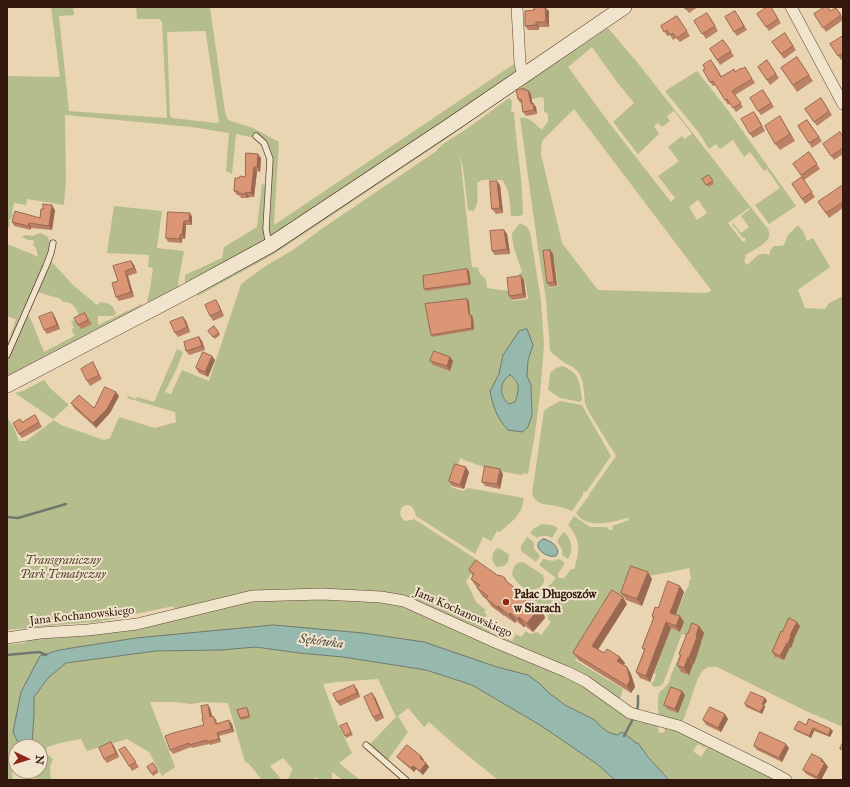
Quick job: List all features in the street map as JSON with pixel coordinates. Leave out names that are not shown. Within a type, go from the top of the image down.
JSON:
[{"type":"main road","points":[[7,385],[183,293],[269,246],[624,7]]},
{"type":"street","points":[[516,7],[520,63],[523,76]]},
{"type":"street","points":[[792,7],[843,104]]},
{"type":"street","name":"Jana Kochanowskiego","points":[[7,638],[40,633],[88,630],[137,624],[252,596],[322,594],[381,597],[404,601],[495,642],[568,672],[585,681],[630,714],[679,726],[786,780]]},
{"type":"lane","points":[[256,136],[264,143],[270,159],[266,229],[269,246]]},
{"type":"lane","points":[[7,355],[51,253],[53,243]]},
{"type":"lane","points":[[366,746],[406,780]]},
{"type":"green space","points":[[51,7],[73,7],[74,15],[59,16],[69,111],[167,118],[162,22],[159,19],[137,19],[136,7],[210,7],[225,112],[228,120],[253,128],[279,142],[274,225],[514,64],[514,42],[519,71],[272,239],[269,235],[272,157],[270,149],[264,140],[236,134],[232,174],[226,171],[229,133],[191,127],[65,115],[66,179],[64,205],[27,199],[26,205],[14,203],[12,213],[13,216],[9,221],[10,226],[7,229],[7,76],[60,77]],"holes":[[[205,31],[219,122],[216,123],[172,118],[170,116],[167,32]]]},
{"type":"green space","name":"Transgraniczny Park Tematyczny","points":[[608,28],[637,62],[768,229],[768,239],[758,248],[745,255],[746,257],[744,261],[747,265],[762,254],[769,255],[774,246],[784,245],[788,235],[798,225],[803,231],[807,241],[813,238],[830,267],[798,290],[805,308],[825,309],[829,303],[843,296],[843,727],[806,711],[717,667],[708,667],[699,676],[685,716],[680,722],[659,717],[659,694],[669,682],[688,636],[682,634],[663,684],[654,687],[651,683],[654,681],[656,674],[654,673],[671,628],[681,632],[684,622],[675,618],[691,579],[689,568],[648,576],[625,598],[617,595],[575,660],[623,689],[619,703],[601,689],[404,603],[549,667],[657,725],[659,733],[663,733],[665,730],[664,727],[675,727],[707,745],[704,748],[698,744],[693,751],[701,757],[708,746],[782,780],[669,780],[648,757],[638,743],[635,743],[622,732],[617,735],[608,732],[595,720],[565,705],[528,675],[497,667],[187,634],[136,638],[59,650],[13,732],[16,739],[8,739],[8,779],[13,780],[7,780],[7,645],[24,643],[37,636],[176,616],[174,606],[97,622],[7,630],[7,420],[8,419],[13,426],[19,441],[26,441],[54,420],[61,425],[104,440],[110,438],[119,417],[155,428],[176,422],[175,412],[127,398],[128,396],[154,402],[177,349],[183,352],[165,392],[171,394],[182,370],[209,381],[241,284],[435,152],[443,144],[509,98],[512,101],[511,113],[514,111],[522,189],[523,215],[511,216],[507,188],[502,180],[482,180],[477,183],[477,205],[473,211],[468,210],[460,155],[472,267],[478,268],[480,274],[486,280],[487,288],[510,291],[512,301],[528,299],[525,280],[519,280],[518,275],[522,272],[514,248],[512,233],[520,223],[527,227],[530,232],[541,300],[544,345],[535,433],[528,474],[523,473],[522,475],[498,471],[460,458],[451,487],[463,491],[468,488],[524,498],[523,504],[515,518],[500,532],[497,531],[491,541],[483,537],[475,554],[416,516],[412,507],[409,505],[402,508],[400,514],[405,521],[414,519],[480,563],[466,581],[476,602],[486,610],[484,612],[487,615],[480,623],[492,633],[512,641],[516,634],[521,637],[526,631],[530,634],[537,632],[541,635],[551,622],[548,619],[547,607],[554,602],[556,597],[548,605],[542,607],[530,597],[544,590],[556,578],[539,565],[543,559],[553,561],[559,559],[565,563],[558,574],[558,577],[560,578],[564,578],[571,569],[574,569],[578,553],[578,544],[568,525],[574,516],[590,527],[607,527],[609,530],[613,530],[612,526],[629,520],[628,518],[607,523],[593,523],[587,522],[576,513],[616,456],[585,404],[583,383],[579,373],[553,354],[550,350],[546,300],[520,118],[529,119],[542,130],[548,122],[548,115],[544,112],[543,97],[532,99],[531,94],[519,91],[522,86]],"holes":[[[592,47],[634,103],[613,122],[638,154],[659,134],[654,126],[658,123],[662,127],[670,121],[667,116],[674,111],[692,134],[684,139],[682,136],[668,147],[679,161],[658,176],[675,198],[671,202],[568,67]],[[574,109],[711,291],[706,293],[598,290],[562,243],[541,154],[542,141]],[[698,200],[707,213],[697,220],[689,207]],[[749,208],[750,209],[741,216],[749,227],[741,233],[733,223],[732,224],[746,240],[743,242],[728,223]],[[553,254],[558,286],[550,288],[545,255]],[[533,345],[528,360],[527,376],[531,385],[532,416],[528,427],[490,391],[499,374],[503,355]]]},
{"type":"green space","points":[[697,71],[727,109],[796,206],[769,224],[755,205],[780,188],[767,169],[764,171],[750,152],[744,157],[733,140],[720,149],[716,144],[709,149],[699,133],[665,91]]},
{"type":"green space","points":[[508,95],[446,139],[274,254],[198,296],[197,295],[198,290]]},
{"type":"green space","points":[[262,184],[267,186],[264,240],[187,286],[185,275],[222,258],[224,247],[257,227]]},
{"type":"green space","points":[[114,206],[162,211],[157,248],[184,251],[178,284],[181,290],[150,305],[147,301],[153,268],[148,267],[149,255],[107,253]]},
{"type":"green space","points":[[41,233],[48,237],[51,243],[48,256],[7,352],[7,345],[16,319],[7,316],[7,244],[38,257],[36,248],[32,244],[34,244],[34,241],[28,240],[22,236],[33,236]]},
{"type":"green space","points":[[51,261],[73,285],[97,305],[100,302],[106,303],[114,308],[116,314],[113,316],[98,316],[98,325],[142,304],[142,307],[7,379],[7,362],[26,315],[30,317],[44,352],[76,335],[73,334],[72,329],[74,328],[71,321],[79,319],[78,312],[75,307],[70,303],[63,302],[61,299],[37,292]]},
{"type":"green space","points":[[563,366],[573,372],[578,378],[582,398],[580,402],[560,398],[548,390],[550,373],[556,368]]},
{"type":"green space","points":[[510,375],[518,384],[518,394],[515,402],[509,404],[503,397],[502,385],[506,378]]},
{"type":"green space","points":[[44,380],[50,388],[69,405],[53,419],[15,393],[23,391]]},
{"type":"green space","points":[[560,401],[582,405],[611,456],[587,491],[583,492],[583,495],[572,511],[542,504],[537,501],[532,494],[544,411]]},
{"type":"green space","points":[[542,524],[552,525],[558,528],[552,538],[548,536],[541,536],[537,538],[530,533],[533,529]]},
{"type":"green space","points":[[564,532],[569,538],[571,545],[571,552],[568,559],[562,555],[562,549],[557,541]]},
{"type":"green space","points":[[527,537],[534,542],[534,549],[540,556],[536,562],[521,551],[521,546]]},
{"type":"green space","points":[[498,548],[509,555],[508,562],[504,566],[497,567],[492,557],[495,550]]},
{"type":"green space","points":[[521,562],[543,575],[544,582],[540,587],[533,590],[526,589],[515,580],[512,575],[513,568],[516,564]]},
{"type":"green space","points":[[256,647],[343,657],[426,670],[472,685],[540,725],[597,764],[615,780],[498,780],[429,722],[424,727],[408,708],[398,716],[408,732],[387,761],[378,753],[376,758],[365,749],[396,717],[378,679],[323,684],[337,722],[352,753],[339,763],[360,780],[343,780],[332,772],[332,778],[328,780],[318,780],[316,777],[313,780],[287,780],[293,769],[283,758],[270,766],[282,780],[262,780],[248,763],[245,762],[228,703],[203,702],[192,704],[150,702],[175,767],[162,776],[149,752],[127,739],[87,751],[81,739],[48,747],[48,739],[32,739],[34,697],[48,678],[66,663],[156,651],[220,650]]},
{"type":"green space","points":[[48,755],[53,759],[50,767],[51,780],[36,779],[48,779]]},
{"type":"water","points":[[527,329],[533,345],[528,360],[527,376],[531,385],[532,416],[528,427],[522,432],[508,430],[504,426],[496,412],[490,391],[499,374],[503,355],[519,331]],"holes":[[[510,375],[514,378],[518,390],[515,402],[509,404],[503,397],[502,385],[506,378]]]},
{"type":"water","points":[[544,539],[555,545],[558,552],[556,556],[547,555],[540,550],[538,544]]},
{"type":"water","name":"Sękówka","points":[[274,625],[363,633],[424,642],[497,667],[528,675],[565,705],[595,720],[608,732],[617,735],[622,732],[635,743],[638,743],[648,757],[669,780],[615,780],[597,764],[540,725],[472,685],[426,670],[343,657],[256,647],[220,650],[156,651],[66,663],[48,678],[34,697],[32,739],[16,739],[13,732],[21,692],[40,656],[59,650],[136,638]]},
{"type":"building","points":[[534,7],[545,7],[546,22],[536,22],[536,25],[525,26],[525,11],[534,10]]},
{"type":"building","points":[[767,7],[771,7],[778,19],[766,27],[757,14]]},
{"type":"building","points":[[825,7],[828,7],[830,11],[836,8],[841,15],[823,28],[814,14]]},
{"type":"building","points":[[735,11],[744,26],[734,32],[725,17]]},
{"type":"building","points":[[707,13],[715,26],[702,34],[694,21]]},
{"type":"building","points":[[677,16],[687,31],[677,38],[673,33],[670,35],[667,30],[664,32],[661,26]]},
{"type":"building","points":[[785,33],[793,46],[781,54],[772,42]]},
{"type":"building","points":[[843,36],[843,53],[838,56],[830,44]]},
{"type":"building","points":[[723,40],[731,51],[717,60],[710,49]]},
{"type":"building","points":[[797,57],[809,75],[793,85],[781,68]]},
{"type":"building","points":[[711,60],[721,77],[734,69],[735,72],[745,67],[752,79],[732,91],[741,103],[733,108],[727,99],[725,100],[713,81],[710,82],[703,70],[705,69],[703,65]]},
{"type":"building","points":[[767,60],[776,74],[767,80],[758,67]]},
{"type":"building","points":[[525,89],[525,91],[528,90],[534,110],[523,112],[521,99],[518,99],[516,90]]},
{"type":"building","points":[[763,90],[771,103],[758,111],[750,98]]},
{"type":"building","points":[[821,98],[829,111],[814,122],[805,109]]},
{"type":"building","points":[[754,112],[762,126],[750,134],[741,119]]},
{"type":"building","points":[[780,116],[790,134],[775,144],[765,126]]},
{"type":"building","points":[[807,120],[819,137],[809,143],[798,126]]},
{"type":"building","points":[[840,132],[843,137],[843,148],[831,156],[823,144]]},
{"type":"building","points":[[809,152],[817,164],[801,175],[793,164]]},
{"type":"building","points":[[246,153],[258,154],[257,167],[254,167],[251,193],[246,192],[245,194],[234,191],[235,178],[239,178],[240,176],[245,177]]},
{"type":"building","points":[[709,175],[713,181],[706,185],[702,179]]},
{"type":"building","points":[[802,177],[812,192],[802,199],[792,184]]},
{"type":"building","points":[[490,181],[497,181],[500,208],[492,209]]},
{"type":"building","points":[[843,185],[843,202],[826,213],[818,202]]},
{"type":"building","points":[[43,204],[52,205],[49,226],[29,223],[28,226],[12,222],[15,211],[40,218]]},
{"type":"building","points":[[168,212],[190,213],[189,221],[184,221],[180,239],[166,238]]},
{"type":"building","points":[[504,230],[507,249],[492,251],[490,231]]},
{"type":"building","points":[[550,250],[554,282],[547,283],[543,251]]},
{"type":"building","points":[[131,261],[134,268],[125,271],[131,292],[116,297],[112,283],[118,281],[113,266]]},
{"type":"building","points":[[467,269],[469,283],[424,289],[423,276]]},
{"type":"building","points":[[521,276],[523,294],[509,296],[507,278]]},
{"type":"building","points":[[467,299],[469,315],[471,315],[472,328],[431,335],[425,304]]},
{"type":"building","points":[[216,300],[221,311],[210,316],[205,305]]},
{"type":"building","points":[[52,312],[57,325],[44,330],[39,317]]},
{"type":"building","points":[[85,313],[88,320],[78,325],[74,318]]},
{"type":"building","points":[[183,317],[187,327],[175,333],[170,322]]},
{"type":"building","points":[[214,326],[219,333],[213,337],[208,331]]},
{"type":"building","points":[[199,337],[202,346],[186,351],[184,342]]},
{"type":"building","points":[[434,351],[450,357],[447,366],[430,361]]},
{"type":"building","points":[[203,352],[212,356],[205,372],[196,368]]},
{"type":"building","points":[[93,362],[99,375],[87,381],[81,369]]},
{"type":"building","points":[[105,387],[116,392],[107,409],[93,423],[71,403],[79,395],[94,408]]},
{"type":"building","points":[[35,415],[39,422],[19,434],[13,423],[20,419],[22,422]]},
{"type":"building","points":[[455,464],[466,467],[460,485],[449,481]]},
{"type":"building","points":[[485,466],[500,469],[497,484],[482,482]]},
{"type":"building","name":"Pałac Długoszów w Siarach","points":[[476,560],[497,575],[505,578],[506,581],[515,588],[513,590],[526,601],[531,601],[538,606],[539,609],[527,623],[519,617],[518,619],[510,613],[509,615],[498,606],[497,607],[486,598],[488,596],[477,588],[480,585],[471,579],[474,574],[469,570]]},
{"type":"building","points":[[631,566],[648,572],[637,599],[621,593]]},
{"type":"building","points":[[668,581],[680,586],[670,613],[680,616],[676,626],[666,622],[646,676],[636,672],[645,649],[642,648],[654,617],[652,616],[655,607],[658,608]]},
{"type":"building","points":[[612,590],[623,597],[592,646],[604,653],[607,649],[620,657],[617,661],[627,667],[630,680],[627,686],[573,653]]},
{"type":"building","points":[[789,618],[797,622],[790,635],[791,636],[788,643],[780,656],[772,652],[781,631],[782,632]]},
{"type":"building","points":[[692,623],[699,626],[697,637],[684,668],[677,665],[681,655],[679,654]]},
{"type":"building","points":[[354,685],[357,693],[337,702],[333,694]]},
{"type":"building","points":[[671,687],[682,691],[675,709],[664,705]]},
{"type":"building","points":[[751,692],[765,698],[762,704],[764,705],[760,712],[745,704]]},
{"type":"building","points":[[372,693],[381,714],[373,717],[364,697]]},
{"type":"building","points":[[208,705],[210,717],[213,716],[216,724],[229,720],[231,729],[217,733],[219,739],[207,742],[207,740],[189,745],[189,743],[170,750],[165,736],[204,725],[201,706]]},
{"type":"building","points":[[710,707],[725,714],[718,728],[703,720]]},
{"type":"building","points":[[247,708],[249,716],[240,718],[237,710]]},
{"type":"building","points":[[809,719],[831,729],[828,735],[813,728],[809,736],[794,729],[799,721],[806,725]]},
{"type":"building","points":[[347,723],[351,733],[345,736],[340,726]]},
{"type":"building","points":[[760,732],[786,744],[779,758],[754,746]]},
{"type":"building","points":[[111,742],[116,753],[104,759],[99,748]]},
{"type":"building","points":[[843,742],[843,750],[840,749]]},
{"type":"building","points":[[407,745],[421,756],[420,758],[426,763],[420,771],[413,766],[411,768],[397,757]]},
{"type":"building","points":[[125,747],[136,762],[129,766],[119,750]]},
{"type":"building","points":[[812,754],[822,759],[821,761],[825,763],[817,777],[803,770]]},
{"type":"building","points":[[153,763],[157,769],[152,774],[147,767]]},
{"type":"waterway","points":[[7,517],[18,518],[66,504]]},
{"type":"waterway","points":[[7,655],[39,652],[46,655]]},
{"type":"waterway","points":[[637,711],[638,696]]},
{"type":"waterway","points":[[624,736],[633,719]]},
{"type":"place","name":"Pałac Długoszów w Siarach","points":[[506,602]]}]
